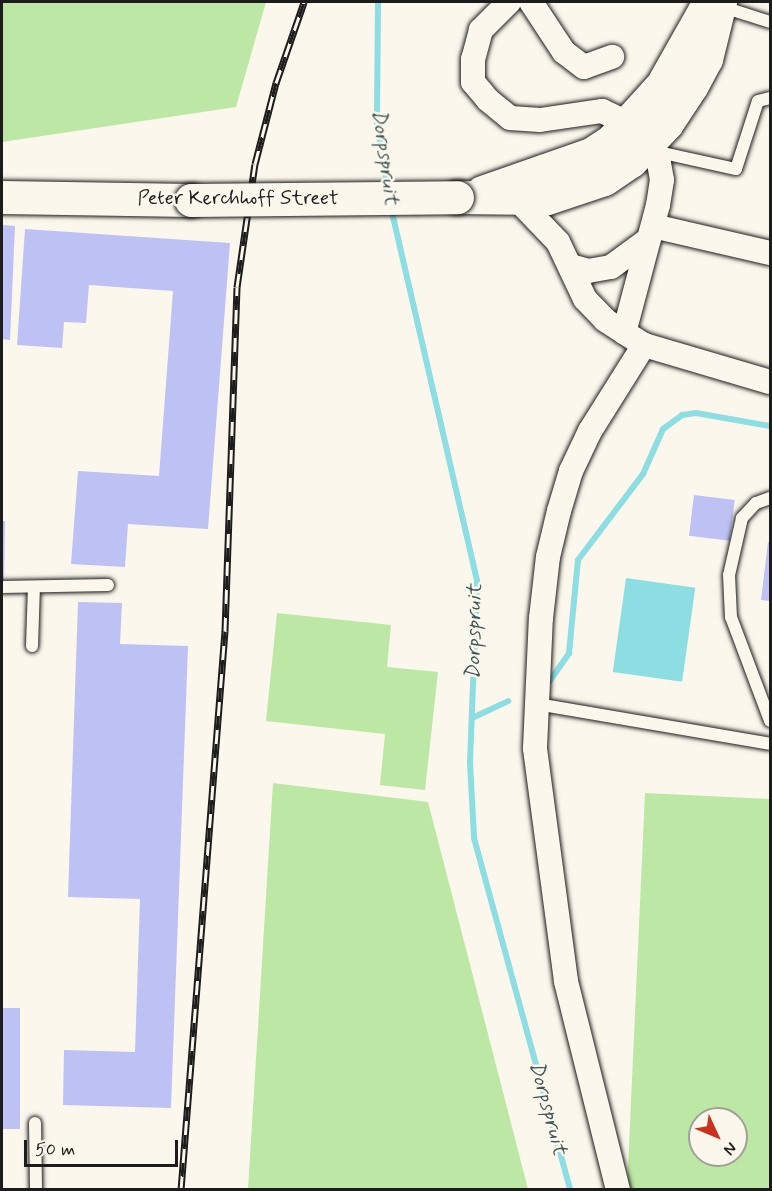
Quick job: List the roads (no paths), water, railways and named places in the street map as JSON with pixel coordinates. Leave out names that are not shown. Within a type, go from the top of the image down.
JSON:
[{"type":"street","points":[[510,2],[480,30],[473,59],[473,82],[488,100],[510,118],[540,120],[602,111],[644,139],[662,180],[651,232],[634,339],[571,471],[548,557],[535,748],[566,981],[618,1190]]},
{"type":"street","points":[[531,2],[564,52],[584,67],[612,57]]},
{"type":"street","name":"Peter Kerchhoff Street","points":[[2,197],[191,200],[488,194],[547,198],[644,139],[673,114],[706,59],[716,3]]},
{"type":"street","points":[[488,194],[547,228],[571,266],[585,299],[634,339],[771,382]]},
{"type":"street","points":[[651,232],[771,253]]},
{"type":"street","points":[[571,266],[588,271],[611,267],[651,232]]},
{"type":"lane","points":[[716,3],[771,22]]},
{"type":"lane","points":[[644,139],[736,169],[758,101],[771,98]]},
{"type":"lane","points":[[771,498],[756,503],[742,518],[729,575],[731,617],[771,721]]},
{"type":"lane","points":[[2,587],[108,585]]},
{"type":"lane","points":[[32,646],[34,587]]},
{"type":"lane","points":[[537,704],[771,744]]},
{"type":"lane","points":[[35,1123],[36,1190]]},
{"type":"water","points":[[626,578],[695,588],[682,682],[613,672]]},
{"type":"waterway","name":"Dorpspruit","points":[[378,2],[377,125],[388,189]]},
{"type":"waterway","name":"Dorpspruit","points":[[391,208],[477,580],[470,763],[474,838],[570,1190]]},
{"type":"waterway","points":[[549,682],[569,653],[578,560],[643,474],[663,429],[682,415],[696,413],[770,426]]},
{"type":"waterway","points":[[472,718],[508,701]]},
{"type":"railway","points":[[181,1190],[225,631],[237,287],[255,164],[276,83],[304,2]]}]
